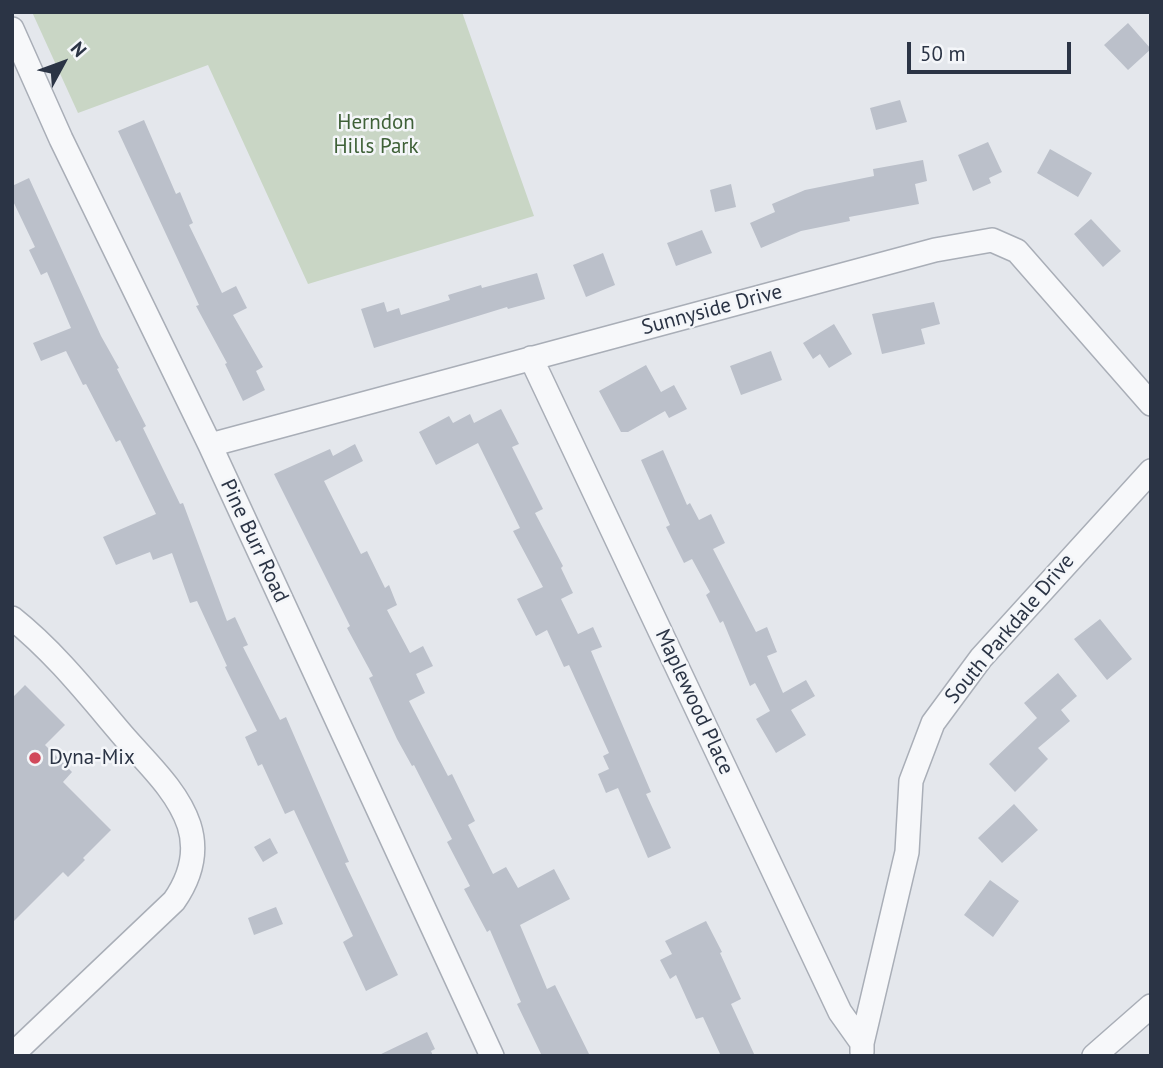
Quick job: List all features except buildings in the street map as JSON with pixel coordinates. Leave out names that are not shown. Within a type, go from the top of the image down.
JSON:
[{"type":"street","name":"Pine Burr Road","points":[[12,29],[61,139],[210,445],[492,1056]]},
{"type":"street","name":"Sunnyside Drive","points":[[210,445],[935,250],[992,240],[1017,251],[1151,404]]},
{"type":"street","name":"Maplewood Place","points":[[531,358],[840,1012],[862,1049]]},
{"type":"street","name":"South Parkdale Drive","points":[[862,1049],[907,852],[911,781],[933,723],[989,648],[1151,471]]},
{"type":"street","points":[[12,618],[47,648],[170,789],[189,826],[193,846],[189,875],[174,901],[12,1055]]},
{"type":"street","points":[[1094,1056],[1151,1006]]},
{"type":"green space","name":"Herndon Hills Park","points":[[32,12],[462,12],[534,216],[308,284],[208,65],[78,113]]},
{"type":"place","name":"Dyna-Mix","points":[[35,758]]}]
